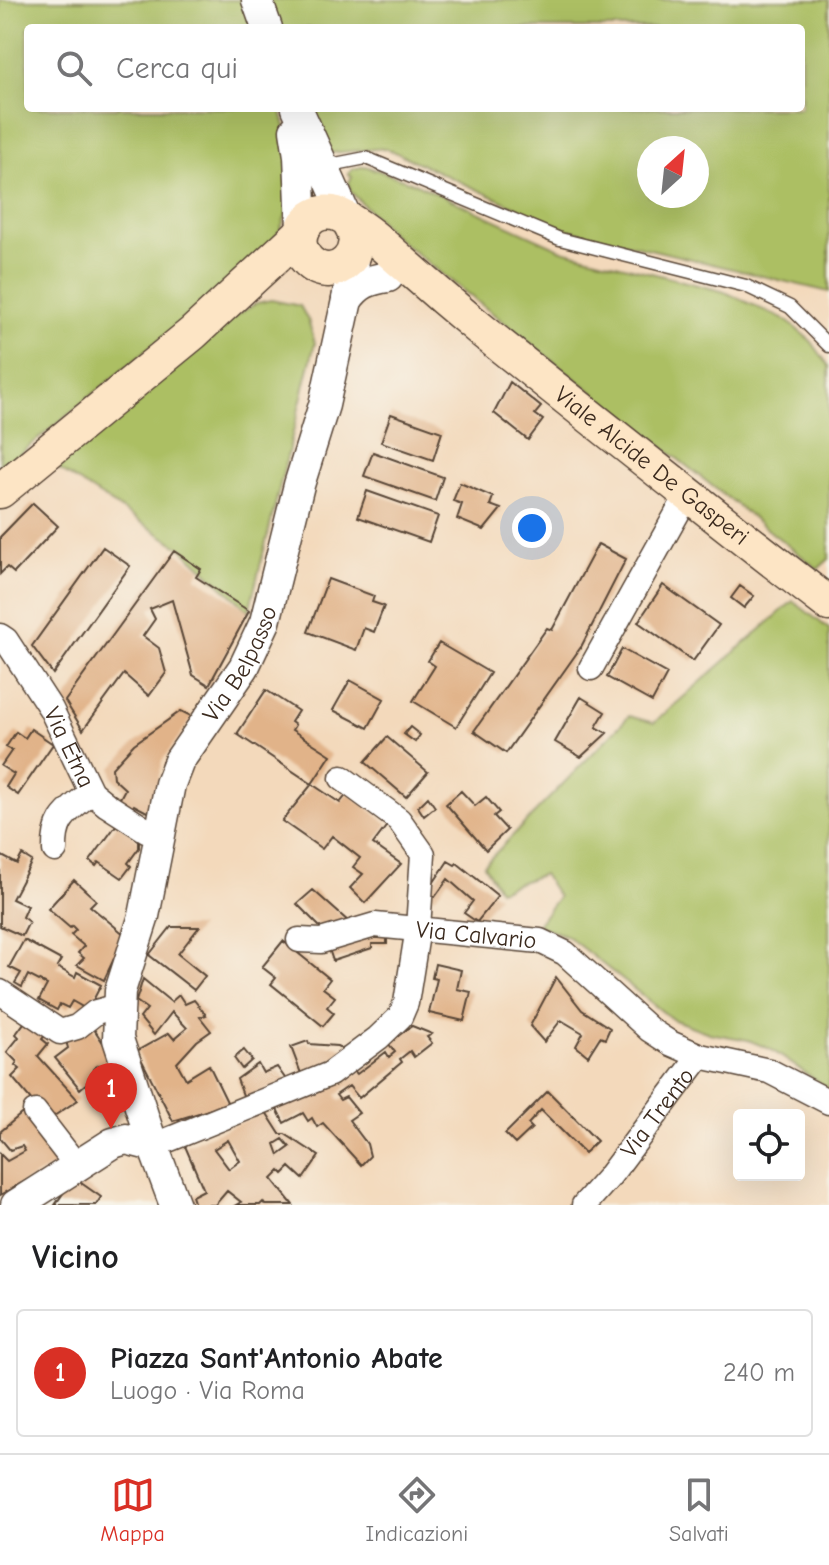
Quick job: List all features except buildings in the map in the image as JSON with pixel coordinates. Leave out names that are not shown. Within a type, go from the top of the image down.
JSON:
[{"type":"main road","points":[[0,491],[193,333],[301,231],[307,221],[322,212],[340,214],[347,258]]},
{"type":"main road","points":[[301,231],[302,253],[308,261],[347,258],[475,325]]},
{"type":"main road","points":[[193,333],[285,277],[347,258],[475,325]]},
{"type":"main road","name":"Viale Alcide De Gasperi","points":[[475,325],[688,494],[826,597]]},
{"type":"street","points":[[257,0],[266,24]]},
{"type":"street","points":[[294,112],[301,231]]},
{"type":"street","points":[[296,112],[327,178],[347,258]]},
{"type":"street","name":"Via Belpasso","points":[[175,1205],[167,1140],[118,1039],[118,1006],[144,916],[170,784],[179,761],[244,667],[265,622],[299,485],[324,405],[347,258]]},
{"type":"street","points":[[591,668],[688,494]]},
{"type":"street","name":"Via Etna","points":[[0,636],[6,640],[51,709],[91,792],[133,822],[160,836]]},
{"type":"street","points":[[299,940],[321,941],[375,925],[418,928],[423,854],[399,820],[342,778]]},
{"type":"street","points":[[55,850],[59,821],[91,792]]},
{"type":"street","name":"Via Calvario","points":[[167,1140],[330,1074],[378,1038],[400,1017],[406,1003],[418,928],[540,941],[565,953],[650,1030],[670,1043],[700,1056],[769,1071],[829,1102]]},
{"type":"street","points":[[0,992],[60,1032],[77,1027],[96,1012],[118,1006]]},
{"type":"street","name":"Via Trento","points":[[584,1205],[700,1056]]},
{"type":"street","points":[[35,1112],[73,1168]]},
{"type":"street","points":[[16,1205],[113,1143],[126,1139],[167,1140]]},
{"type":"lane","points":[[327,178],[366,158],[560,239],[746,286],[790,307],[829,346]]},
{"type":"green space","points":[[0,0],[243,0],[252,24],[24,24],[24,112],[281,112],[289,147],[291,186],[283,223],[262,257],[0,470]]},
{"type":"green space","points":[[269,0],[829,0],[829,292],[562,228],[386,148],[331,153],[310,112],[805,112],[805,24],[278,24]]},
{"type":"green space","points":[[365,166],[414,183],[562,250],[725,292],[787,321],[811,341],[829,366],[829,559],[818,569],[394,236],[350,191],[352,177],[348,174]]},
{"type":"green space","points":[[271,300],[300,306],[315,343],[249,611],[181,548],[54,466],[229,320],[257,303]]},
{"type":"green space","points":[[793,601],[829,629],[829,1089],[770,1049],[748,1040],[709,1033],[672,1019],[567,936],[537,925],[558,897],[543,874],[499,890],[484,865],[629,716],[654,723]]},
{"type":"place","name":"Piazza Sant'Antonio Abate","points":[[111,1129]]}]
